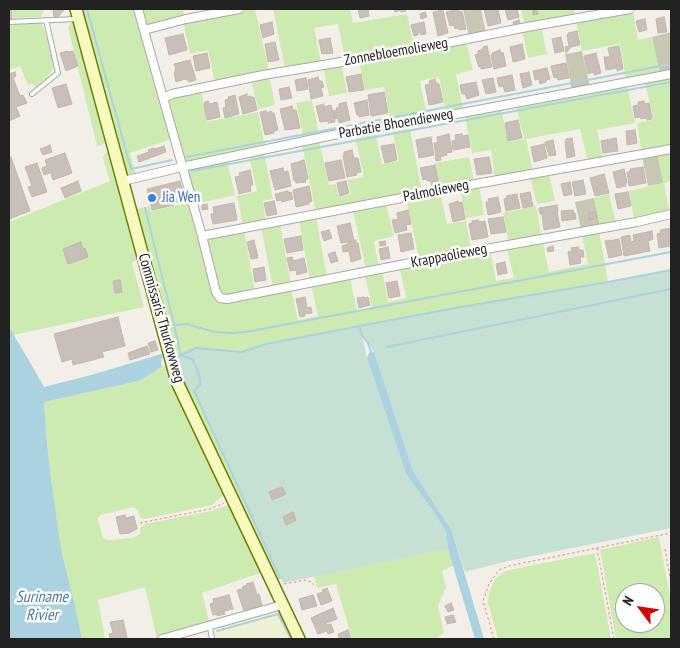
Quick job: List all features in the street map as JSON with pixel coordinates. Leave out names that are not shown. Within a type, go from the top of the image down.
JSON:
[{"type":"main road","name":"Commissaris Thurkowweg","points":[[78,14],[177,382],[299,639]]},
{"type":"street","points":[[138,9],[202,236]]},
{"type":"street","points":[[144,30],[186,19],[239,9]]},
{"type":"street","name":"Zonnebloemolieweg","points":[[163,98],[172,94],[263,75],[402,52],[630,9]]},
{"type":"street","name":"Parbatie Bhoendieweg","points":[[123,181],[333,136],[671,74]]},
{"type":"street","name":"Palmolieweg","points":[[202,236],[671,149]]},
{"type":"street","name":"Krappaolieweg","points":[[202,236],[216,292],[220,298],[227,299],[671,214]]},
{"type":"street","points":[[162,639],[210,627],[282,605]]},
{"type":"lane","points":[[9,22],[46,20],[78,14]]},
{"type":"lane","points":[[32,94],[58,72],[46,20]]},
{"type":"lane","points":[[210,627],[212,639]]},
{"type":"path","points":[[140,523],[210,509],[232,500]]},
{"type":"path","points":[[494,639],[483,601],[489,584],[499,570],[509,566],[671,532]]},
{"type":"path","points":[[596,548],[614,639]]},
{"type":"path","points":[[665,549],[671,583]]},
{"type":"path","points":[[274,588],[291,582],[305,580],[312,582],[314,586]]},
{"type":"shaded area","points":[[463,9],[481,9],[486,33],[469,37]]},
{"type":"shaded area","points":[[671,32],[671,72],[660,75],[652,37]]},
{"type":"shaded area","points":[[582,51],[590,87],[572,90],[565,54]]},
{"type":"shaded area","points":[[657,153],[664,183],[648,186],[642,156]]},
{"type":"shaded area","points":[[594,198],[600,225],[581,229],[575,202]]},
{"type":"shaded area","points":[[671,270],[671,528],[508,561],[465,572],[452,531],[413,471],[374,352],[362,335],[367,358],[406,474],[446,532],[448,549],[283,583],[194,391],[183,391],[174,357],[196,348],[241,352],[266,344],[391,320]]},
{"type":"shaded area","points":[[279,610],[296,639],[215,639],[213,631],[215,627]]},
{"type":"green space","points":[[12,9],[44,9],[41,17],[13,18]]},
{"type":"green space","points":[[79,9],[136,9],[172,139],[130,153],[136,175],[126,175]]},
{"type":"green space","points":[[140,9],[183,9],[184,15],[183,18],[149,26],[145,24]]},
{"type":"green space","points":[[255,9],[269,71],[215,83],[208,50],[190,54],[183,22]]},
{"type":"green space","points":[[273,9],[350,9],[353,23],[407,14],[414,47],[345,58],[338,24],[314,28],[321,62],[285,68]]},
{"type":"green space","points":[[521,9],[574,9],[575,15],[525,25]]},
{"type":"green space","points":[[633,10],[638,40],[652,37],[660,75],[626,80],[620,44],[582,51],[576,21]]},
{"type":"green space","points":[[41,22],[52,56],[53,68],[49,76],[36,88],[32,83],[28,85],[20,66],[9,70],[9,24]]},
{"type":"green space","points":[[71,23],[75,23],[108,140],[104,144],[97,146],[68,27]]},
{"type":"green space","points":[[541,26],[547,54],[528,58],[522,30]]},
{"type":"green space","points":[[466,41],[473,70],[456,74],[463,109],[446,113],[439,77],[420,81],[427,116],[391,123],[384,87],[365,90],[359,61]]},
{"type":"green space","points":[[341,63],[347,93],[329,96],[323,67]]},
{"type":"green space","points":[[269,75],[275,105],[258,109],[251,79]]},
{"type":"green space","points":[[671,77],[671,147],[642,153],[637,123],[653,120],[645,82]]},
{"type":"green space","points":[[627,85],[635,123],[597,130],[603,159],[588,162],[580,129],[526,139],[533,172],[495,179],[491,150],[472,153],[465,115],[501,108],[508,142],[524,139],[516,105]]},
{"type":"green space","points":[[201,90],[207,122],[258,112],[265,146],[185,162],[168,101],[171,98]]},
{"type":"green space","points":[[312,100],[319,135],[304,139],[296,103]]},
{"type":"green space","points":[[409,125],[422,192],[316,213],[302,144],[319,141],[329,185],[336,184],[339,197],[351,194],[347,180],[364,177],[355,136],[375,131],[382,164],[399,161],[392,129]]},
{"type":"green space","points":[[109,151],[138,259],[132,263],[144,307],[13,335],[9,327],[9,222],[110,181],[103,157]]},
{"type":"green space","points":[[671,151],[671,181],[664,183],[670,213],[634,219],[629,191],[663,183],[657,153]]},
{"type":"green space","points":[[264,152],[273,199],[263,201],[266,222],[243,226],[237,196],[257,191],[249,156]]},
{"type":"green space","points":[[469,157],[474,182],[440,188],[435,163]]},
{"type":"green space","points":[[227,160],[235,195],[194,204],[187,171]]},
{"type":"green space","points":[[549,173],[555,201],[537,204],[530,177]]},
{"type":"green space","points":[[479,186],[484,215],[466,218],[460,190]]},
{"type":"green space","points":[[440,192],[447,224],[466,221],[471,249],[419,259],[406,199]]},
{"type":"green space","points":[[609,194],[616,223],[600,225],[594,198]]},
{"type":"green space","points":[[190,202],[218,302],[291,289],[298,320],[318,316],[311,285],[350,278],[357,311],[372,308],[365,275],[382,271],[388,302],[406,298],[400,268],[490,250],[496,281],[514,278],[507,248],[543,242],[549,272],[588,264],[582,235],[599,231],[608,282],[455,308],[266,344],[241,352],[196,348],[174,357],[135,211],[149,206],[151,211]]},
{"type":"green space","points":[[386,203],[394,236],[374,241],[379,267],[366,270],[353,210]]},
{"type":"green space","points":[[536,206],[542,238],[509,243],[503,213]]},
{"type":"green space","points":[[316,217],[327,277],[310,280],[299,221]]},
{"type":"green space","points":[[280,224],[291,284],[273,288],[261,227]]},
{"type":"green space","points":[[244,231],[255,291],[230,296],[222,295],[219,292],[206,241],[207,239]]},
{"type":"green space","points":[[168,364],[226,495],[212,505],[145,519],[140,517],[138,510],[133,507],[101,515],[98,520],[103,537],[106,540],[132,538],[140,534],[140,528],[145,524],[211,511],[231,504],[263,572],[202,593],[210,625],[157,639],[145,587],[98,600],[105,639],[82,639],[62,554],[52,486],[44,402],[139,381]]},
{"type":"green space","points":[[183,391],[194,391],[280,578],[275,582]]},
{"type":"green space","points":[[659,537],[671,602],[671,639],[616,639],[600,550]]},
{"type":"green space","points":[[448,549],[454,565],[442,571],[446,587],[438,606],[444,633],[436,639],[352,639],[336,584],[317,588],[314,576]]},
{"type":"green space","points":[[595,553],[611,639],[498,639],[488,603],[489,592],[494,581],[501,574],[509,570]]},
{"type":"water","name":"Suriname Rivier","points":[[9,327],[44,387],[161,354],[163,356],[162,367],[139,381],[44,402],[52,486],[62,554],[82,639],[9,639]]},
{"type":"water","points":[[374,352],[413,471],[452,531],[484,639],[475,639],[448,549],[446,532],[406,474],[367,358],[369,353]]},
{"type":"building","points":[[9,9],[11,9],[12,19],[9,19]]},
{"type":"building","points":[[53,9],[64,10],[58,17],[54,17]]},
{"type":"building","points":[[358,9],[368,9],[369,16],[360,18]]},
{"type":"building","points":[[394,9],[406,9],[406,11],[395,12]]},
{"type":"building","points":[[458,9],[460,12],[462,11],[466,29],[459,30],[458,28],[455,29],[454,25],[450,26],[446,12]]},
{"type":"building","points":[[484,9],[498,9],[501,23],[488,26]]},
{"type":"building","points":[[505,9],[517,9],[519,17],[508,20]]},
{"type":"building","points":[[537,9],[538,14],[533,15],[533,10]]},
{"type":"building","points":[[443,10],[448,33],[438,36],[433,12]]},
{"type":"building","points":[[425,12],[427,17],[421,19],[420,14]]},
{"type":"building","points":[[664,17],[667,32],[658,33],[656,19]]},
{"type":"building","points":[[645,19],[647,30],[639,32],[636,21]]},
{"type":"building","points":[[519,20],[520,24],[514,26],[513,22]]},
{"type":"building","points":[[272,22],[274,34],[263,38],[260,25]]},
{"type":"building","points":[[424,22],[426,34],[421,35],[420,32],[414,36],[411,25]]},
{"type":"building","points":[[577,31],[580,45],[571,47],[566,53],[565,47],[569,46],[568,33]]},
{"type":"building","points":[[183,34],[187,50],[169,55],[165,38]]},
{"type":"building","points":[[561,37],[564,51],[555,53],[552,39]]},
{"type":"building","points":[[330,38],[333,53],[322,54],[319,40]]},
{"type":"building","points":[[275,42],[279,60],[268,62],[265,44]]},
{"type":"building","points":[[522,44],[525,59],[513,62],[510,47]]},
{"type":"building","points":[[487,46],[492,67],[481,69],[475,55],[483,47]]},
{"type":"building","points":[[619,46],[623,69],[617,71],[617,68],[606,70],[604,57],[610,57],[608,48]]},
{"type":"building","points":[[500,50],[501,53],[503,52],[506,66],[494,69],[491,55]]},
{"type":"building","points":[[73,51],[78,66],[66,71],[60,53]]},
{"type":"building","points":[[207,53],[210,68],[196,71],[193,56]]},
{"type":"building","points":[[596,53],[601,73],[594,75],[594,72],[588,74],[584,56]]},
{"type":"building","points":[[190,60],[196,80],[189,82],[185,79],[176,82],[174,64]]},
{"type":"building","points":[[566,63],[569,78],[558,80],[557,77],[554,78],[551,66]]},
{"type":"building","points":[[547,68],[550,79],[540,84],[539,79],[535,80],[533,71]]},
{"type":"building","points":[[15,72],[16,76],[13,78],[20,96],[23,95],[27,103],[16,107],[20,116],[9,121],[9,74]]},
{"type":"building","points":[[529,72],[532,85],[523,88],[520,74]]},
{"type":"building","points":[[361,74],[364,90],[349,92],[346,77]]},
{"type":"building","points":[[512,75],[515,90],[505,92],[503,86],[499,87],[497,78]]},
{"type":"building","points":[[318,77],[324,87],[321,88],[323,96],[311,99],[308,80]]},
{"type":"building","points":[[306,78],[308,89],[297,91],[295,80]]},
{"type":"building","points":[[493,78],[496,92],[486,94],[482,80]]},
{"type":"building","points":[[435,79],[436,83],[439,84],[443,102],[429,105],[425,85],[430,84],[429,81]]},
{"type":"building","points":[[476,82],[479,95],[467,99],[465,94],[462,94],[460,85]]},
{"type":"building","points":[[66,84],[72,104],[58,108],[52,88]]},
{"type":"building","points":[[289,87],[292,98],[281,100],[279,89]]},
{"type":"building","points":[[384,92],[388,113],[371,116],[368,95]]},
{"type":"building","points":[[247,94],[247,97],[254,97],[257,110],[243,114],[239,97]]},
{"type":"building","points":[[235,95],[239,114],[225,118],[223,108],[226,107],[225,100]]},
{"type":"building","points":[[367,100],[369,115],[359,117],[354,103]]},
{"type":"building","points":[[208,101],[209,104],[217,102],[220,117],[207,120],[204,104]]},
{"type":"building","points":[[644,101],[644,104],[649,103],[652,119],[635,118],[633,106],[638,105],[638,102]]},
{"type":"building","points":[[346,102],[350,120],[339,123],[338,118],[335,119],[333,111],[337,110],[336,108],[339,107],[339,104]]},
{"type":"building","points":[[324,104],[324,107],[331,105],[335,122],[320,122],[316,106]]},
{"type":"building","points":[[292,106],[293,110],[296,110],[300,128],[285,130],[280,109]]},
{"type":"building","points":[[266,111],[267,113],[271,111],[274,113],[278,130],[265,135],[260,112]]},
{"type":"building","points":[[518,120],[522,138],[508,141],[505,123]]},
{"type":"building","points":[[635,130],[637,143],[627,145],[626,131]]},
{"type":"building","points":[[449,134],[452,152],[446,153],[447,155],[440,157],[441,160],[436,161],[434,143],[438,142],[437,137]]},
{"type":"building","points":[[462,134],[463,136],[468,135],[470,147],[453,150],[452,141],[456,140],[455,135]]},
{"type":"building","points":[[431,137],[434,155],[419,158],[416,140]]},
{"type":"building","points":[[572,138],[575,156],[567,158],[565,142],[566,139]]},
{"type":"building","points":[[616,138],[618,151],[603,153],[601,141]]},
{"type":"building","points":[[553,140],[556,155],[549,156],[545,142]]},
{"type":"building","points":[[394,144],[397,160],[385,163],[381,146]]},
{"type":"building","points":[[544,144],[547,158],[534,162],[531,147]]},
{"type":"building","points":[[50,145],[52,152],[43,155],[40,149]]},
{"type":"building","points":[[164,146],[166,152],[139,162],[137,156],[149,152],[148,150]]},
{"type":"building","points":[[352,150],[354,158],[358,158],[361,172],[347,177],[343,156],[344,152]]},
{"type":"building","points":[[65,153],[72,173],[53,180],[51,173],[44,175],[42,168],[47,166],[45,160]]},
{"type":"building","points":[[11,157],[30,211],[9,219],[9,158]]},
{"type":"building","points":[[489,157],[492,173],[477,175],[474,159]]},
{"type":"building","points":[[304,160],[308,179],[305,179],[306,182],[296,183],[291,164]]},
{"type":"building","points":[[341,160],[345,178],[329,181],[325,163]]},
{"type":"building","points":[[37,163],[47,192],[32,197],[28,187],[32,186],[25,167]]},
{"type":"building","points":[[435,165],[439,184],[432,186],[431,181],[423,180],[420,168]]},
{"type":"building","points":[[643,167],[646,183],[629,186],[627,172],[630,172],[630,169]]},
{"type":"building","points":[[283,168],[284,172],[288,171],[291,186],[275,190],[270,171]]},
{"type":"building","points":[[624,169],[626,186],[617,188],[613,172]]},
{"type":"building","points":[[250,170],[253,185],[250,186],[251,191],[239,194],[235,177],[240,176],[239,173]]},
{"type":"building","points":[[604,174],[609,193],[595,196],[590,178]]},
{"type":"building","points":[[583,180],[586,194],[575,196],[572,182]]},
{"type":"building","points":[[78,181],[81,191],[65,198],[61,188]]},
{"type":"building","points":[[180,181],[185,201],[152,210],[147,189]]},
{"type":"building","points":[[346,181],[349,193],[340,196],[337,183]]},
{"type":"building","points":[[570,182],[572,194],[564,196],[561,184]]},
{"type":"building","points":[[309,186],[312,201],[309,204],[296,207],[293,190]]},
{"type":"building","points":[[288,191],[288,193],[291,192],[293,199],[282,202],[281,200],[277,201],[275,194]]},
{"type":"building","points":[[530,192],[533,206],[523,208],[520,194]]},
{"type":"building","points":[[628,192],[631,206],[618,209],[615,194]]},
{"type":"building","points":[[517,194],[520,208],[506,211],[504,199],[507,198],[506,196]]},
{"type":"building","points":[[498,197],[501,212],[488,215],[486,202],[489,202],[488,199]]},
{"type":"building","points":[[274,201],[277,214],[267,216],[264,203]]},
{"type":"building","points":[[458,201],[458,203],[462,202],[465,219],[453,222],[449,204]]},
{"type":"building","points":[[234,203],[237,220],[213,224],[211,214],[214,214],[213,207]]},
{"type":"building","points":[[207,204],[208,209],[202,210],[202,205]]},
{"type":"building","points":[[557,205],[560,227],[544,230],[542,214],[540,214],[539,208]]},
{"type":"building","points":[[408,210],[411,224],[406,225],[407,230],[395,233],[392,220],[398,219],[397,213]]},
{"type":"building","points":[[573,210],[576,219],[562,221],[561,211]]},
{"type":"building","points":[[595,212],[597,218],[589,220],[588,213]]},
{"type":"building","points":[[503,217],[506,232],[491,234],[488,219]]},
{"type":"building","points":[[478,220],[478,222],[485,221],[488,237],[472,240],[469,224],[472,221]]},
{"type":"building","points":[[350,223],[354,241],[341,243],[337,226]]},
{"type":"building","points":[[671,228],[671,246],[659,248],[657,234],[661,233],[660,230]]},
{"type":"building","points":[[329,230],[332,238],[324,241],[321,232]]},
{"type":"building","points":[[652,231],[653,239],[648,241],[650,251],[624,256],[621,237],[630,235],[631,242],[634,241],[633,235]]},
{"type":"building","points":[[411,233],[414,249],[401,252],[398,235]]},
{"type":"building","points":[[301,236],[303,250],[287,253],[284,239]]},
{"type":"building","points":[[619,239],[622,255],[609,258],[605,241]]},
{"type":"building","points":[[254,240],[258,258],[251,259],[247,242]]},
{"type":"building","points":[[356,240],[361,259],[351,262],[349,251],[343,252],[342,246]]},
{"type":"building","points":[[385,241],[386,245],[380,246],[379,242]]},
{"type":"building","points":[[81,242],[88,257],[68,264],[63,249]]},
{"type":"building","points":[[553,246],[554,251],[548,252],[547,248]]},
{"type":"building","points":[[388,247],[390,258],[381,260],[379,249]]},
{"type":"building","points":[[578,247],[579,250],[583,250],[584,257],[580,257],[581,263],[570,265],[568,252],[572,251],[571,248]]},
{"type":"building","points":[[335,252],[338,261],[331,263],[328,254]]},
{"type":"building","points":[[292,257],[293,261],[304,258],[307,272],[297,275],[296,270],[290,271],[287,258]]},
{"type":"building","points":[[505,262],[507,273],[498,275],[496,264]]},
{"type":"building","points":[[264,267],[266,280],[255,282],[253,269]]},
{"type":"building","points":[[120,280],[122,292],[115,293],[113,281]]},
{"type":"building","points":[[397,281],[400,296],[389,298],[386,283]]},
{"type":"building","points":[[305,297],[307,308],[311,307],[312,313],[304,314],[305,316],[300,317],[296,299]]},
{"type":"building","points":[[368,297],[370,305],[359,308],[357,298]]},
{"type":"building","points":[[118,317],[125,346],[102,352],[104,357],[73,365],[72,359],[62,362],[54,334]]},
{"type":"building","points":[[155,341],[158,350],[151,352],[148,343]]},
{"type":"building","points":[[147,346],[150,354],[130,360],[128,353]]},
{"type":"building","points":[[282,487],[286,494],[272,500],[269,492]]},
{"type":"building","points":[[293,512],[296,520],[286,525],[283,517]]},
{"type":"building","points":[[125,515],[126,518],[134,516],[137,529],[129,533],[120,534],[116,517]]},
{"type":"building","points":[[253,582],[262,605],[244,611],[237,590],[243,589],[242,587],[246,584]]},
{"type":"building","points":[[327,588],[332,601],[321,605],[317,594]]},
{"type":"building","points":[[229,595],[233,609],[224,611],[225,614],[213,615],[210,604],[214,603],[213,599]]},
{"type":"building","points":[[313,595],[317,606],[302,610],[299,599]]},
{"type":"building","points":[[451,603],[454,610],[448,612],[445,606]]},
{"type":"building","points":[[333,608],[337,619],[326,623],[327,625],[331,624],[334,632],[328,634],[327,631],[318,634],[311,618]]},
{"type":"building","points":[[453,615],[456,622],[447,624],[445,617]]},
{"type":"building","points":[[123,620],[127,637],[110,639],[109,634],[113,633],[110,622]]},
{"type":"building","points":[[348,630],[351,639],[334,639],[339,638],[338,634]]},
{"type":"waterway","points":[[87,9],[131,169],[172,160]]},
{"type":"waterway","points":[[186,157],[671,64]]},
{"type":"waterway","points":[[192,171],[671,82]]},
{"type":"waterway","points":[[145,208],[174,324]]},
{"type":"waterway","points":[[280,578],[194,391],[200,385],[197,369],[193,360],[181,355],[174,325],[187,324],[214,332],[246,332],[671,252]]},
{"type":"waterway","points":[[176,357],[196,348],[241,352],[266,344],[391,320],[671,270]]},
{"type":"waterway","points":[[387,347],[671,289]]},
{"type":"waterway","points":[[360,327],[361,334],[368,343],[372,355]]},
{"type":"waterway","points":[[217,631],[278,614],[291,639]]},
{"type":"place","name":"Jia Wen","points":[[152,198]]}]
